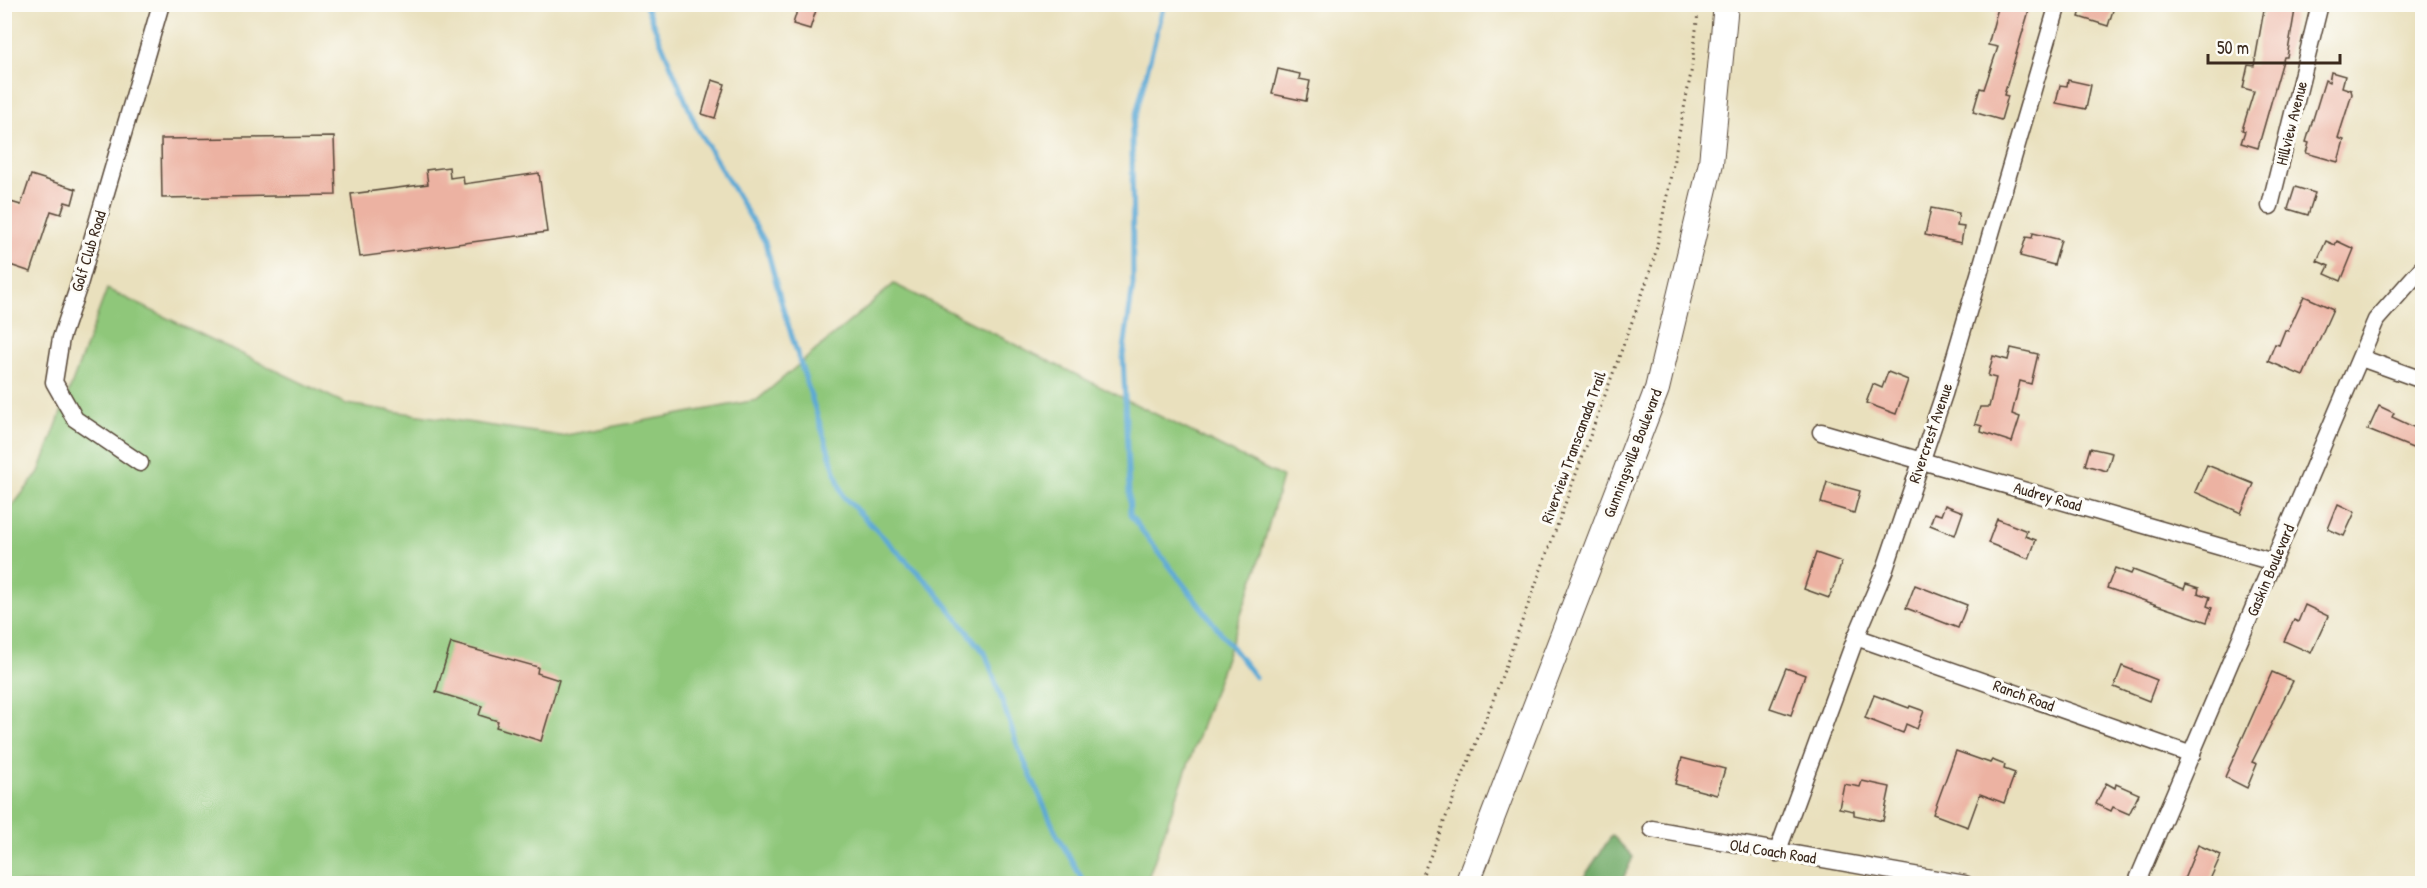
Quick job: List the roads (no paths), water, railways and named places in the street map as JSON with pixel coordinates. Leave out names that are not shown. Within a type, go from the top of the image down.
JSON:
[{"type":"main road","name":"Gunningsville Boulevard","points":[[1467,884],[1657,389],[1712,163],[1726,4]]},
{"type":"street","name":"Golf Club Road","points":[[140,463],[75,420],[54,382],[61,338],[78,288],[161,4]]},
{"type":"street","name":"Rivercrest Avenue","points":[[1777,853],[1856,637],[1885,569],[1944,394],[2058,4]]},
{"type":"street","name":"Hillview Avenue","points":[[2270,206],[2320,4]]},
{"type":"street","name":"Gaskin Boulevard","points":[[2136,884],[2376,320],[2422,268]]},
{"type":"street","points":[[2361,358],[2422,380]]},
{"type":"street","name":"Audrey Road","points":[[1821,432],[2273,562]]},
{"type":"street","name":"Ranch Road","points":[[1856,637],[2192,755]]},
{"type":"street","name":"Old Coach Road","points":[[1652,829],[1777,853],[1965,884]]},
{"type":"waterway","points":[[645,4],[697,128],[765,242],[784,312],[843,496],[932,587],[986,655],[1018,747],[1057,835],[1085,884]]},
{"type":"waterway","points":[[1164,4],[1132,130],[1133,285],[1123,356],[1130,515],[1255,677]]}]
